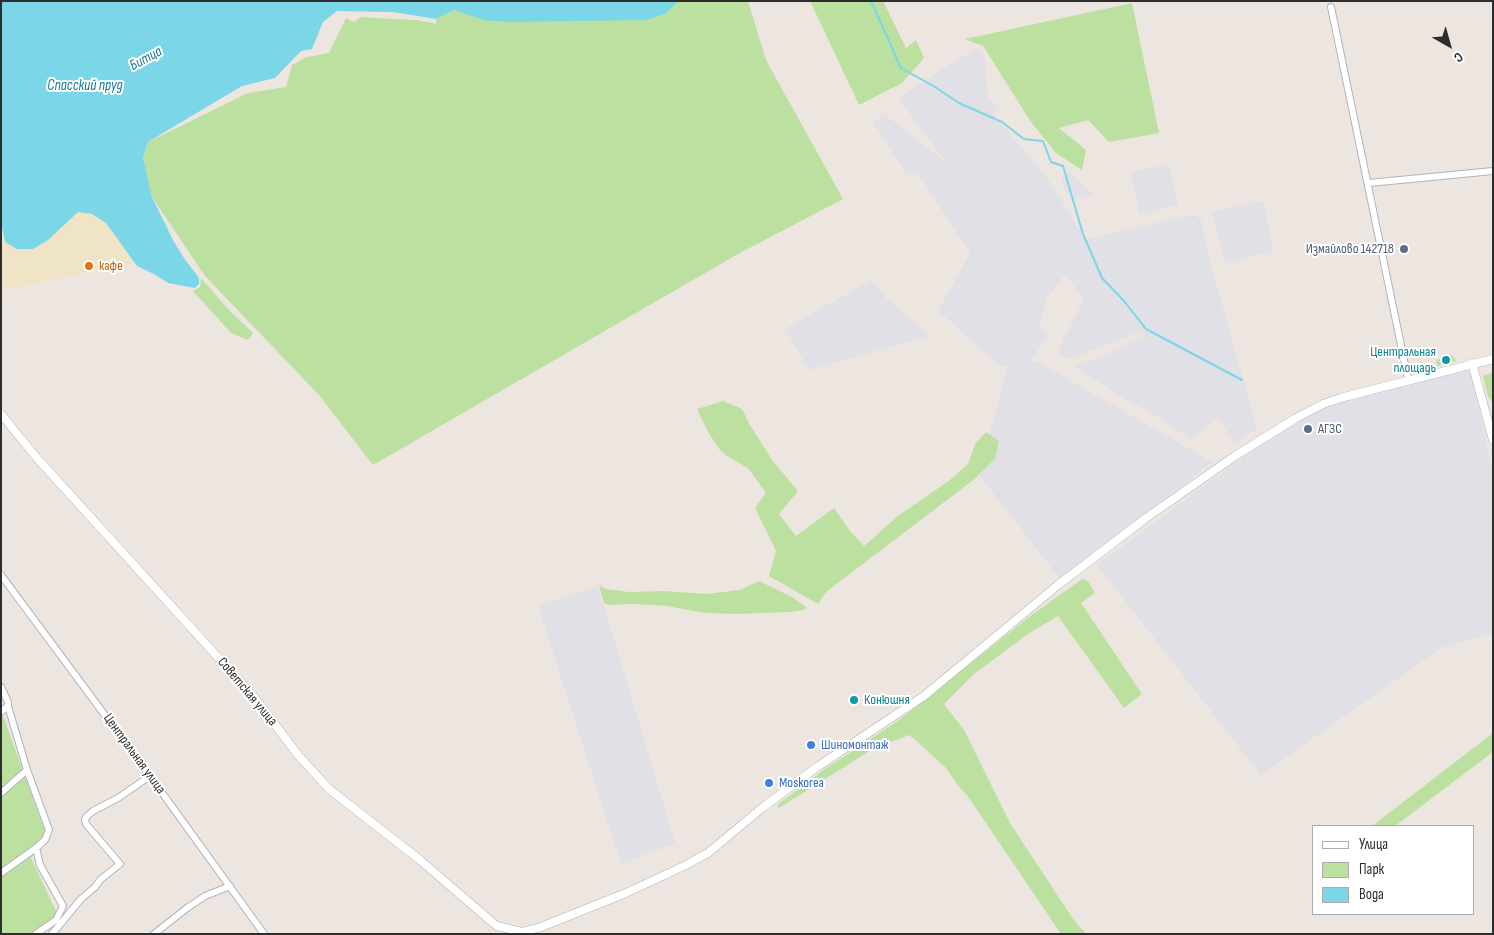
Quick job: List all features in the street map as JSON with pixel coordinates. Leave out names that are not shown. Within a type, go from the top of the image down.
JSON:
[{"type":"street","points":[[1332,7],[1408,379]]},
{"type":"street","points":[[1369,183],[1493,171]]},
{"type":"street","points":[[1493,359],[1472,364],[1493,440]]},
{"type":"street","name":"Советская улица","points":[[1,414],[36,457],[254,697],[298,755],[329,789],[420,860],[497,926],[522,933],[534,930],[646,884],[686,866],[708,853],[762,808],[811,772],[924,696],[1058,585],[1116,541],[1267,435],[1323,404],[1408,379],[1472,364]]},
{"type":"street","name":"Центральная улица","points":[[1,575],[264,934]]},
{"type":"street","points":[[1,686],[8,702],[27,770],[49,830],[45,840],[1,873]]},
{"type":"street","points":[[1,712],[8,706]]},
{"type":"street","points":[[1,793],[27,770]]},
{"type":"street","points":[[52,934],[81,899],[120,864],[86,824],[86,816],[93,810],[118,798],[150,776]]},
{"type":"street","points":[[36,848],[40,865],[63,906],[56,920],[36,934]]},
{"type":"street","points":[[154,934],[205,896],[230,886]]},
{"type":"shaded area","points":[[976,48],[984,52],[988,96],[999,108],[993,114],[1048,179],[1086,240],[1193,214],[1201,220],[1211,264],[1257,429],[1234,443],[1218,417],[1191,439],[1074,367],[1146,337],[1142,331],[1069,359],[1057,352],[1084,299],[1065,274],[1047,299],[1039,327],[1049,335],[1030,361],[1036,361],[1212,462],[1060,579],[979,475],[1007,367],[1000,366],[938,311],[970,253],[917,172],[907,175],[873,122],[884,114],[946,162],[898,98]]},
{"type":"shaded area","points":[[1169,164],[1178,205],[1140,215],[1130,173]]},
{"type":"shaded area","points":[[1069,171],[1094,195],[1071,199],[1060,179]]},
{"type":"shaded area","points":[[1263,201],[1274,251],[1225,264],[1212,212]]},
{"type":"shaded area","points":[[871,280],[887,299],[928,334],[925,337],[809,370],[785,329]]},
{"type":"shaded area","points":[[1467,369],[1471,375],[1493,471],[1493,633],[1441,648],[1261,775],[1097,565],[1254,449],[1321,407]]},
{"type":"shaded area","points":[[598,586],[675,843],[621,864],[538,606]]},
{"type":"green space","points":[[679,1],[748,1],[766,60],[843,199],[738,254],[373,465],[319,395],[205,276],[152,197],[143,157],[148,142],[248,93],[286,87],[292,65],[307,57],[329,53],[346,18],[354,22],[361,17],[416,20],[434,23],[436,26],[436,19],[454,10],[483,20],[665,14]]},
{"type":"green space","points":[[810,1],[883,1],[906,48],[916,40],[924,58],[902,83],[859,105]]},
{"type":"green space","points":[[1132,3],[1159,133],[1109,142],[1088,120],[1059,128],[1086,150],[1082,170],[1056,153],[1031,122],[983,46],[965,39]]},
{"type":"green space","points":[[201,278],[229,310],[253,333],[248,340],[231,333],[193,291],[200,287]]},
{"type":"green space","name":"Центральная площадь","points":[[1452,355],[1455,361],[1437,366],[1436,361]]},
{"type":"green space","points":[[1493,372],[1493,403],[1488,396],[1483,376]]},
{"type":"green space","points":[[723,401],[742,409],[772,460],[798,491],[779,514],[796,536],[834,508],[850,531],[864,546],[898,516],[950,480],[968,464],[975,444],[986,432],[999,441],[995,459],[972,481],[826,592],[818,604],[769,576],[776,551],[755,508],[766,493],[748,468],[720,450],[708,432],[697,409]]},
{"type":"green space","points":[[1082,579],[1088,581],[1095,593],[1081,603],[1142,694],[1124,708],[1058,616],[1028,634],[974,674],[944,704],[964,730],[1010,823],[1073,919],[1086,934],[1061,934],[969,798],[946,768],[910,735],[876,747],[779,808],[777,805],[825,769],[899,720],[1029,617]]},
{"type":"green space","points":[[759,581],[792,597],[806,607],[804,610],[789,612],[737,614],[705,613],[667,606],[609,605],[604,603],[599,585],[606,589],[629,592],[664,591],[706,594],[740,590]]},
{"type":"green space","points":[[1,710],[46,834],[31,858],[58,915],[37,934],[1,934]]},
{"type":"green space","points":[[1493,733],[1493,752],[1396,825],[1373,825]]},
{"type":"sand","points":[[78,212],[92,214],[106,223],[135,263],[4,290],[1,267],[1,243],[5,242],[17,249],[48,240]]},
{"type":"water","name":"Спасский пруд","points":[[1,1],[679,1],[665,14],[646,20],[508,22],[483,20],[454,10],[436,19],[393,12],[337,11],[323,22],[312,49],[301,51],[275,78],[242,86],[148,142],[143,157],[152,197],[174,242],[199,278],[199,284],[195,288],[168,283],[137,266],[106,223],[92,214],[78,212],[48,240],[33,249],[17,249],[5,242],[1,223]]},
{"type":"waterway","points":[[871,1],[901,68],[959,103],[1002,122],[1024,139],[1043,141],[1051,162],[1063,166],[1083,234],[1102,278],[1124,301],[1146,329],[1242,380]]},
{"type":"place","name":"Измайлово 142718","points":[[1404,249]]},
{"type":"place","name":"кафе","points":[[89,266]]},
{"type":"place","name":"Центральная площадь","points":[[1446,360]]},
{"type":"place","name":"АГЗС","points":[[1308,429]]},
{"type":"place","name":"Конюшня","points":[[854,700]]},
{"type":"place","name":"Шиномонтаж","points":[[811,745]]},
{"type":"place","name":"Moskorea","points":[[769,783]]},
{"type":"water label","name":"Битца","points":[[146,59]]}]
